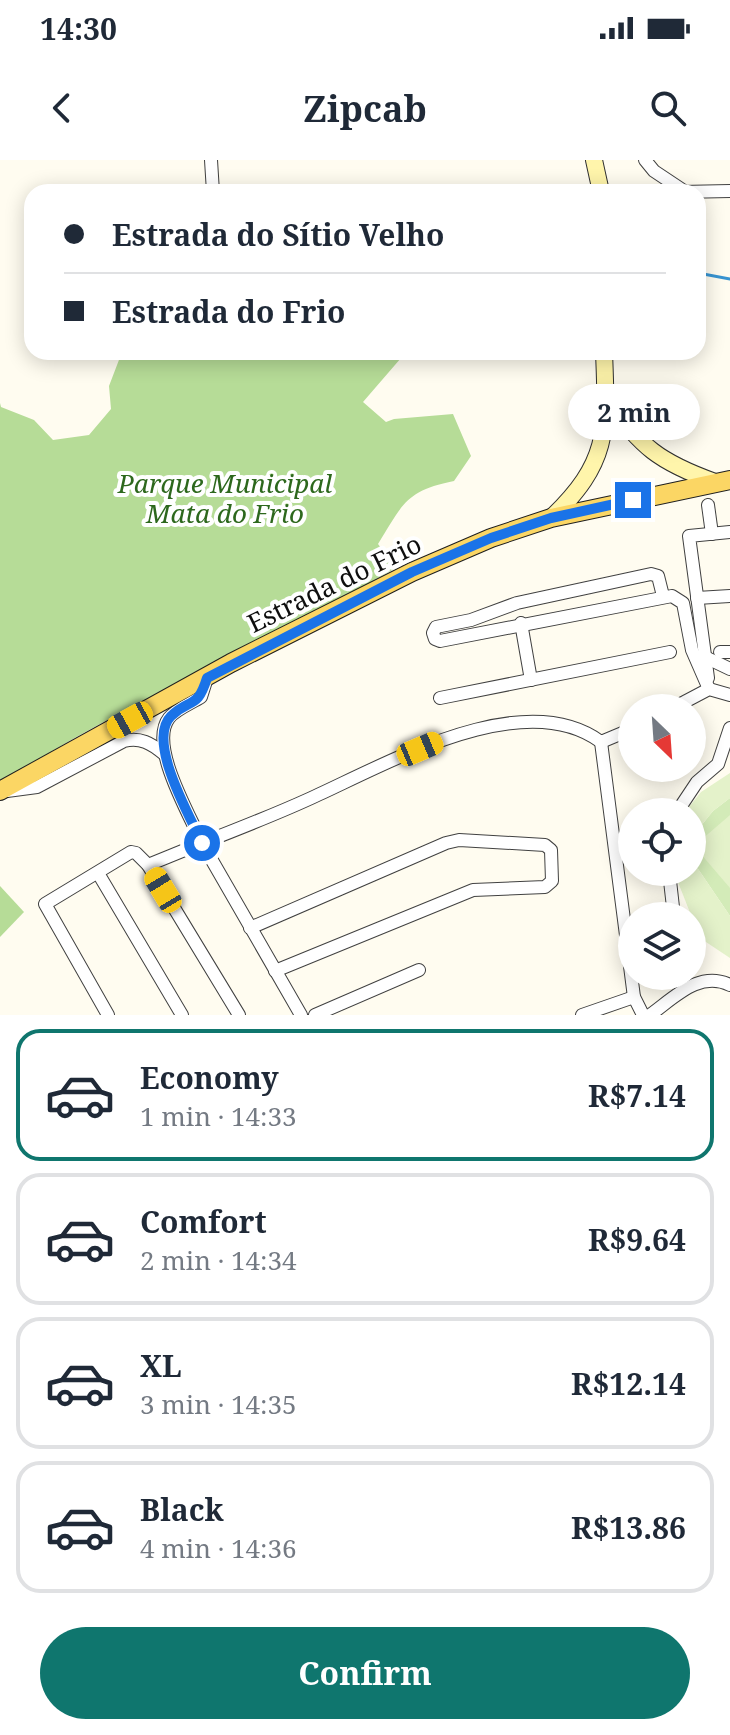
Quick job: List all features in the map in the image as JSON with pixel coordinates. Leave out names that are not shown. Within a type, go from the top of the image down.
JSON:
[{"type":"main road","points":[[594,160],[599,184]]},
{"type":"main road","points":[[551,518],[576,494],[599,454],[606,399],[604,360]]},
{"type":"main road","points":[[606,399],[635,438],[651,452],[684,471],[723,481]]},
{"type":"main road","name":"Estrada do Frio","points":[[0,792],[207,678],[412,572],[491,538],[551,518],[723,481]]},
{"type":"street","points":[[211,160],[212,184]]},
{"type":"street","points":[[645,160],[672,184]]},
{"type":"street","points":[[706,192],[730,191]]},
{"type":"street","points":[[708,505],[712,534]]},
{"type":"street","points":[[709,689],[689,536],[730,532]]},
{"type":"street","points":[[663,596],[658,576],[651,574],[517,603],[471,620],[436,627],[433,633],[435,639],[440,641],[672,596],[683,603],[696,663],[709,689]]},
{"type":"street","points":[[697,598],[730,596]]},
{"type":"street","points":[[521,623],[531,680]]},
{"type":"street","points":[[440,698],[670,652]]},
{"type":"street","points":[[705,657],[730,669]]},
{"type":"street","points":[[207,678],[201,697],[169,717],[164,733],[164,754],[202,843],[301,1015]]},
{"type":"street","points":[[700,694],[709,689],[730,695]]},
{"type":"street","points":[[148,865],[299,804],[438,741],[514,723],[541,720],[587,732],[601,742],[634,997],[643,1015]]},
{"type":"street","points":[[718,764],[730,728]]},
{"type":"street","points":[[601,742],[618,735]]},
{"type":"street","points":[[0,792],[37,787],[124,741],[133,739],[155,746],[164,754]]},
{"type":"street","points":[[686,798],[697,782],[730,757]]},
{"type":"street","points":[[250,928],[446,843],[459,840],[545,845],[551,850],[552,881],[545,887],[473,890],[275,971]]},
{"type":"street","points":[[108,1015],[45,904],[131,852],[148,865],[239,1015]]},
{"type":"street","points":[[98,873],[182,1015]]},
{"type":"street","points":[[315,1015],[419,970]]},
{"type":"street","points":[[706,980],[730,985]]},
{"type":"street","points":[[650,1015],[678,990]]},
{"type":"street","points":[[582,1015],[634,997]]},
{"type":"green space","name":"Parque Municipal Mata do Frio","points":[[119,360],[399,360],[363,402],[386,422],[453,414],[471,456],[454,481],[425,489],[400,509],[378,544],[396,568],[107,720],[0,785],[0,403],[1,407],[34,420],[53,440],[89,435],[111,409],[109,386]]},
{"type":"green space","points":[[730,773],[730,798],[706,820],[706,798],[696,798]]},
{"type":"green space","points":[[730,798],[730,916],[706,881],[706,820]]},
{"type":"green space","points":[[730,815],[730,888],[706,860],[706,836]]},
{"type":"green space","points":[[706,881],[730,916],[730,958],[706,942],[706,902],[686,902],[680,886],[706,886]]},
{"type":"green space","points":[[0,886],[24,912],[0,937]]},
{"type":"waterway","points":[[706,274],[730,279]]},
{"type":"route","points":[[202,843],[164,754],[164,733],[169,717],[201,697],[207,678],[412,572],[491,538],[551,518],[633,500]]}]
